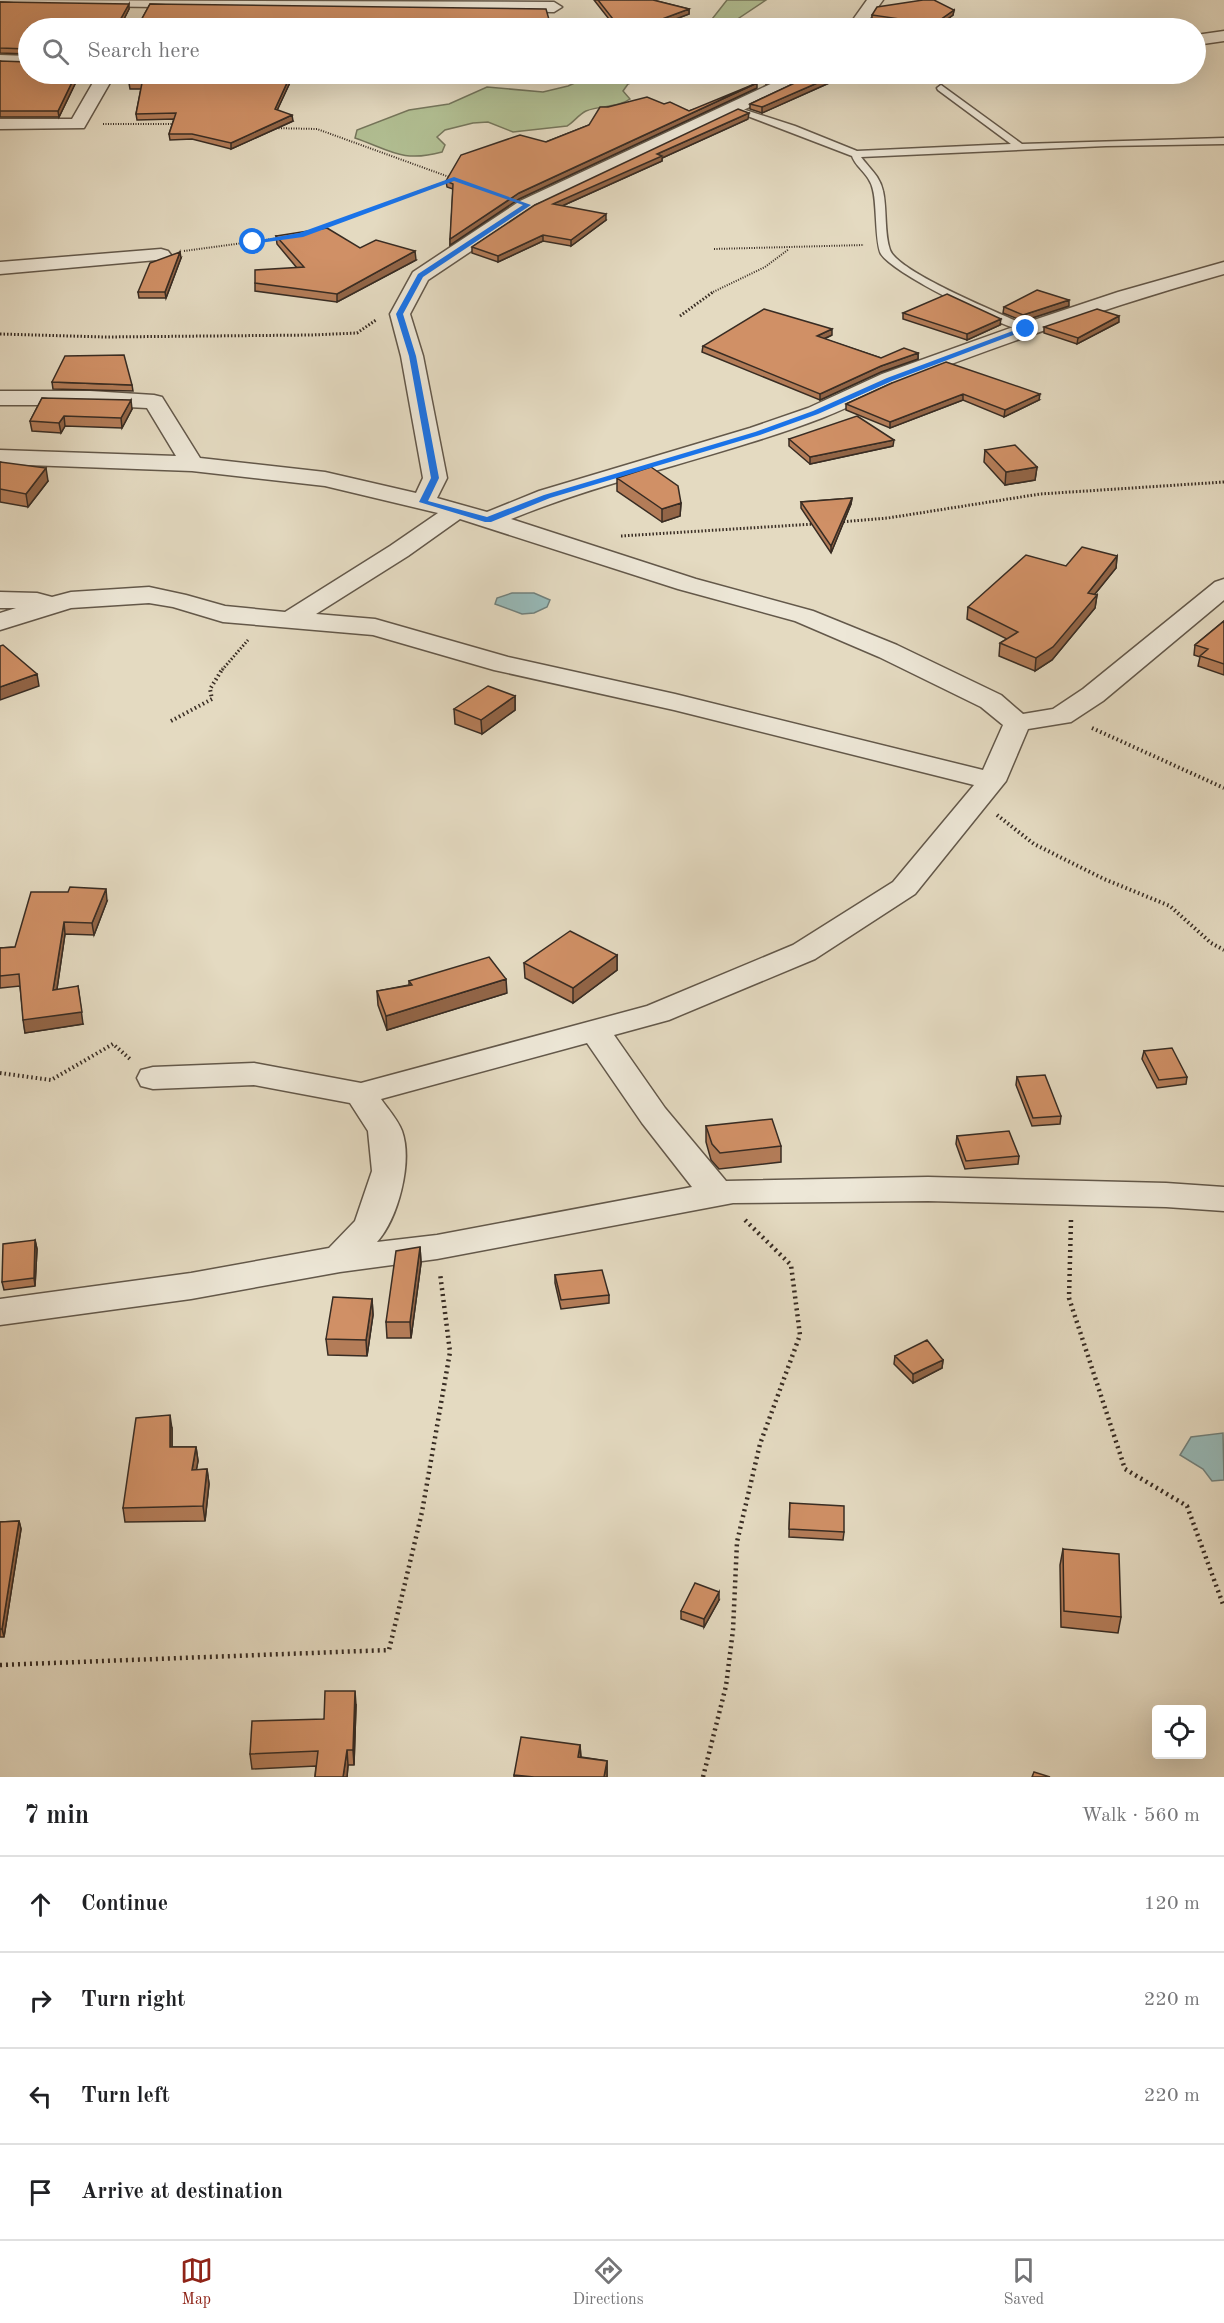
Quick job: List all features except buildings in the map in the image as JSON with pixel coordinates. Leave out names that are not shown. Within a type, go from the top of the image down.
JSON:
[{"type":"street","points":[[0,0],[554,7]]},
{"type":"street","points":[[862,18],[875,0]]},
{"type":"street","points":[[136,18],[144,1]]},
{"type":"street","points":[[1206,39],[1224,36]]},
{"type":"street","points":[[0,60],[18,61]]},
{"type":"street","points":[[0,124],[78,124],[100,84]]},
{"type":"street","points":[[423,502],[435,478],[412,356],[400,314],[420,276],[527,205],[643,148],[733,110],[785,84]]},
{"type":"street","points":[[3,271],[161,255]]},
{"type":"street","points":[[488,520],[547,496],[758,433],[816,413],[890,379],[1026,329],[1125,296],[1224,268]]},
{"type":"street","points":[[0,398],[90,398],[154,402],[192,464]]},
{"type":"street","points":[[0,457],[192,464],[325,479],[457,510],[543,540],[687,584],[804,616],[888,651],[991,701],[1017,723],[1061,716],[1093,695],[1224,587]]},
{"type":"street","points":[[277,619],[399,551],[457,510]]},
{"type":"street","points":[[0,622],[71,600],[149,596],[177,600],[223,614],[375,627],[503,664],[675,702],[985,790]]},
{"type":"street","points":[[0,600],[37,601],[51,605]]},
{"type":"street","points":[[153,1078],[254,1074],[361,1094],[596,1032],[658,1013],[804,952],[904,888],[985,790],[1017,723]]},
{"type":"street","points":[[596,1032],[617,1065],[688,1159],[718,1194]]},
{"type":"street","points":[[340,1259],[371,1226],[389,1171],[385,1131],[361,1094]]},
{"type":"street","points":[[0,1312],[191,1286],[340,1259],[436,1247],[733,1191],[928,1189],[1224,1199]]},
{"type":"lane","points":[[942,88],[1020,147]]},
{"type":"lane","points":[[733,110],[792,128],[856,154],[1106,143],[1224,141]]},
{"type":"lane","points":[[856,154],[858,160],[870,171],[878,189],[885,252],[898,265],[922,281],[1026,329]]},
{"type":"path","points":[[78,124],[182,124]]},
{"type":"path","points":[[266,127],[280,130],[317,129],[454,179],[309,232]]},
{"type":"path","points":[[161,255],[281,238]]},
{"type":"path","points":[[714,249],[885,245]]},
{"type":"path","points":[[680,316],[717,289],[777,262],[790,248]]},
{"type":"path","points":[[0,334],[105,337],[357,333],[381,317],[400,314]]},
{"type":"path","points":[[830,522],[888,518],[1040,494],[1224,482]]},
{"type":"path","points":[[610,536],[818,523]]},
{"type":"path","points":[[171,721],[212,699],[210,689],[222,669],[277,619]]},
{"type":"path","points":[[1061,716],[1224,788]]},
{"type":"path","points":[[985,790],[1034,844],[1104,879],[1170,906],[1211,943],[1224,950]]},
{"type":"path","points":[[0,1073],[51,1080],[113,1044],[153,1078]]},
{"type":"path","points":[[1072,1193],[1068,1298],[1125,1470],[1187,1506],[1224,1606]]},
{"type":"path","points":[[703,1777],[726,1686],[733,1630],[738,1542],[760,1444],[800,1335],[791,1265],[718,1194]]},
{"type":"path","points":[[0,1665],[389,1650],[422,1512],[450,1352],[436,1247]]},
{"type":"green space","points":[[727,0],[766,0],[739,18],[713,18]]},
{"type":"green space","points":[[572,84],[628,84],[623,91],[630,99],[620,104],[586,111],[567,126],[513,132],[488,122],[445,130],[437,137],[445,145],[442,152],[428,155],[397,154],[355,138],[357,130],[409,110],[449,104],[487,87],[543,92]]},
{"type":"water","points":[[512,593],[534,593],[550,600],[547,607],[534,613],[522,614],[495,604],[497,598]]},
{"type":"water","points":[[1223,1433],[1224,1480],[1212,1481],[1203,1469],[1180,1455],[1191,1437]]},
{"type":"route","points":[[253,242],[301,235],[454,179],[527,205],[420,276],[400,314],[412,356],[435,478],[423,502],[488,520],[547,496],[758,433],[816,413],[890,379],[1026,329]]}]
